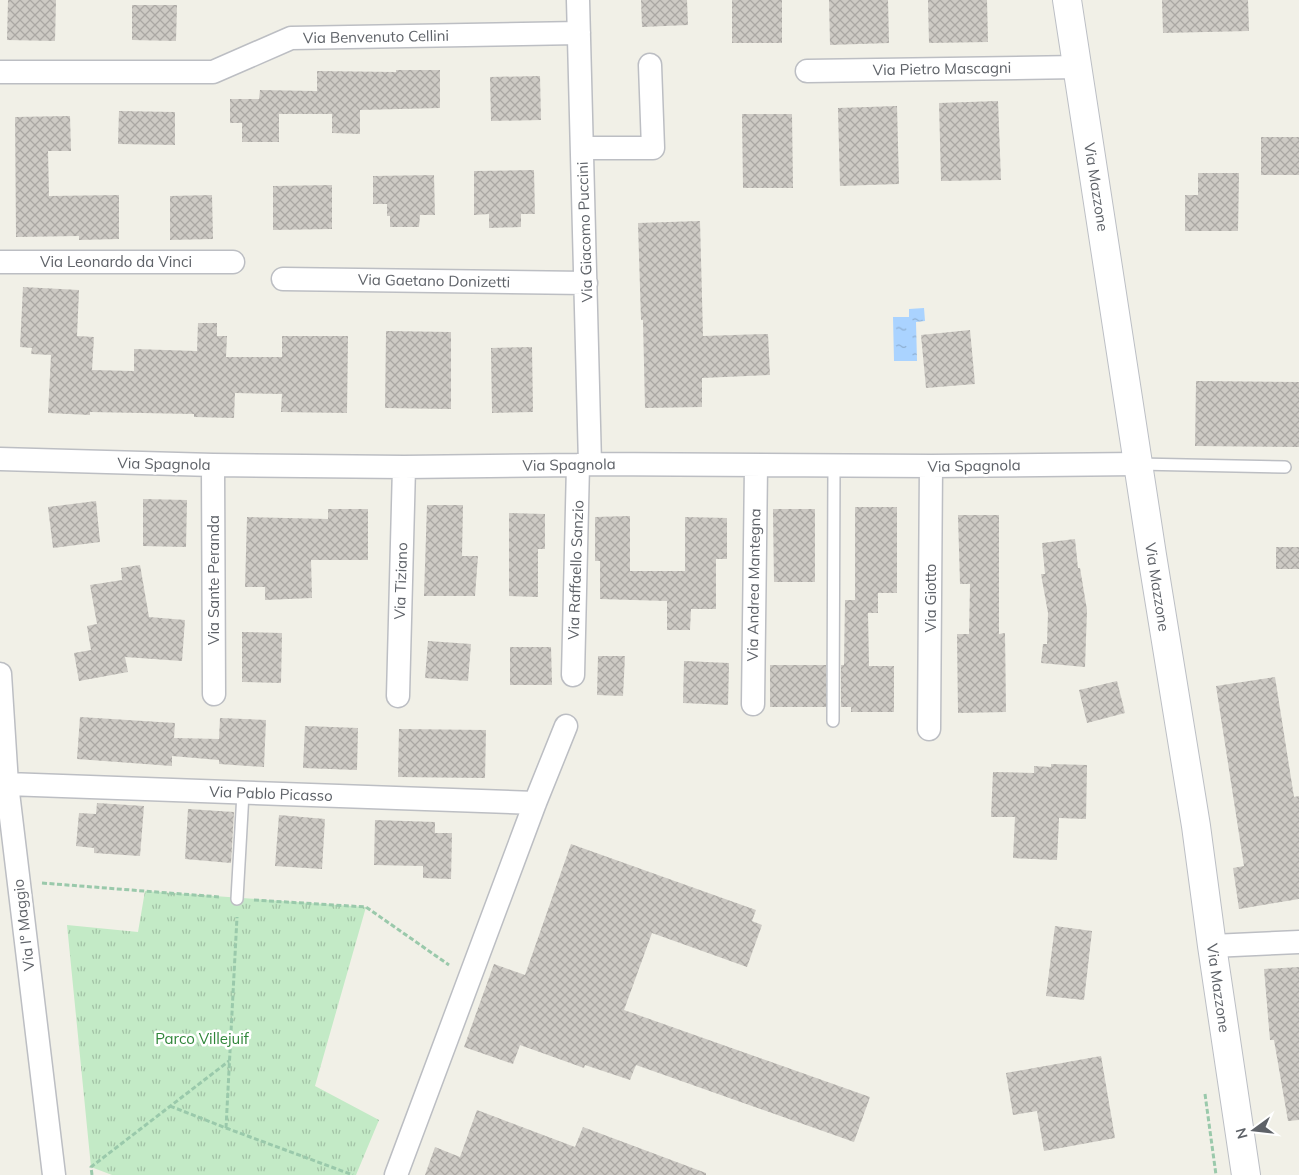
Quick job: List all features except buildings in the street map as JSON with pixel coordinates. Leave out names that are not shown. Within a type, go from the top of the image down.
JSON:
[{"type":"main road","name":"Via Mazzone","points":[[1067,0],[1196,826],[1246,1175]]},
{"type":"street","name":"Via Giacomo Puccini","points":[[578,0],[586,283],[584,465]]},
{"type":"street","name":"Via Benvenuto Cellini","points":[[0,72],[212,72],[291,38],[579,33]]},
{"type":"street","points":[[582,148],[653,148],[650,65]]},
{"type":"street","name":"Via Pietro Mascagni","points":[[807,70],[1078,68]]},
{"type":"street","name":"Via Leonardo da Vinci","points":[[0,262],[233,262]]},
{"type":"street","name":"Via Gaetano Donizetti","points":[[283,279],[586,283]]},
{"type":"street","name":"Via Spagnola","points":[[0,460],[404,467],[1138,464]]},
{"type":"street","name":"Via Sante Peranda","points":[[213,465],[214,694]]},
{"type":"street","name":"Via Raffaello Sanzio","points":[[573,675],[584,465]]},
{"type":"street","name":"Via Andrea Mantegna","points":[[753,704],[756,466]]},
{"type":"street","name":"Via Giotto","points":[[930,729],[931,466]]},
{"type":"street","name":"Via Tiziano","points":[[398,696],[404,467]]},
{"type":"street","name":"Via I° Maggio","points":[[0,674],[7,784],[54,1175]]},
{"type":"street","points":[[396,1175],[535,803],[566,726]]},
{"type":"street","name":"Via Pablo Picasso","points":[[7,784],[535,803]]},
{"type":"street","points":[[1212,946],[1299,942]]},
{"type":"lane","points":[[1138,464],[1285,467]]},
{"type":"lane","points":[[834,466],[834,721]]},
{"type":"lane","points":[[238,898],[243,793]]},
{"type":"path","points":[[19,881],[366,907],[469,980]]},
{"type":"path","points":[[226,1128],[238,898]]},
{"type":"path","points":[[92,1175],[91,1167],[229,1060]]},
{"type":"path","points":[[1204,1087],[1216,1175]]},
{"type":"path","points":[[170,1106],[353,1175]]},
{"type":"green space","name":"Parco Villejuif","points":[[145,891],[366,907],[315,1086],[379,1120],[356,1175],[112,1175],[91,1167],[67,925],[138,932]]},
{"type":"water","points":[[924,308],[925,321],[916,322],[917,361],[894,361],[893,317],[909,317],[909,309]]}]
